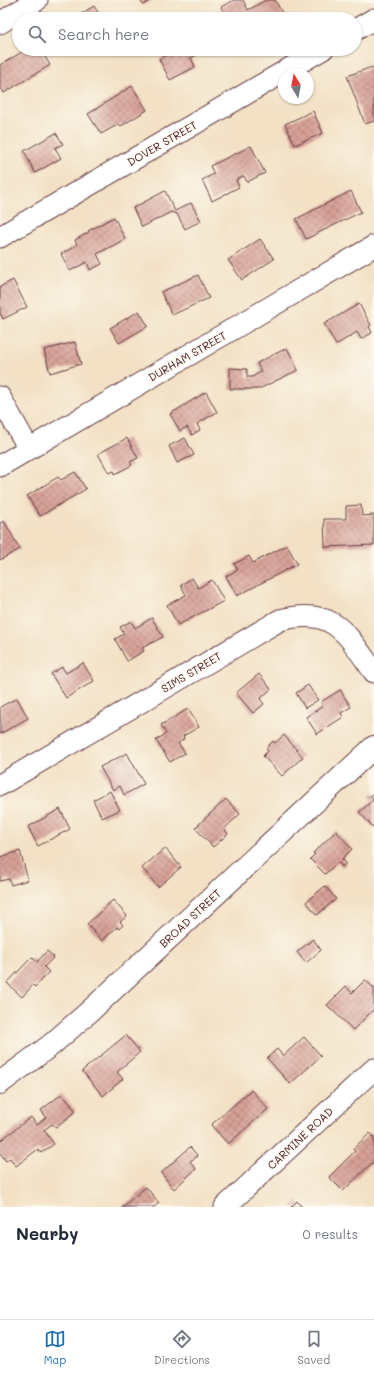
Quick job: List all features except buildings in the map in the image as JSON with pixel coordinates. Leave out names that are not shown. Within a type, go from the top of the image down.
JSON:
[{"type":"main road","name":"BROAD STREET","points":[[0,1083],[50,1045],[90,1010],[374,747]]},
{"type":"street","points":[[18,12],[37,0]]},
{"type":"street","points":[[0,23],[12,16]]},
{"type":"street","points":[[362,26],[374,19]]},
{"type":"street","name":"DOVER STREET","points":[[0,237],[311,56]]},
{"type":"street","name":"DURHAM STREET","points":[[0,466],[374,246]]},
{"type":"street","points":[[0,397],[30,449]]},
{"type":"street","name":"SIMS STREET","points":[[0,785],[280,620],[305,616],[323,618],[331,622],[344,632],[374,672]]},
{"type":"street","name":"CARMINE ROAD","points":[[225,1207],[374,1069]]}]
